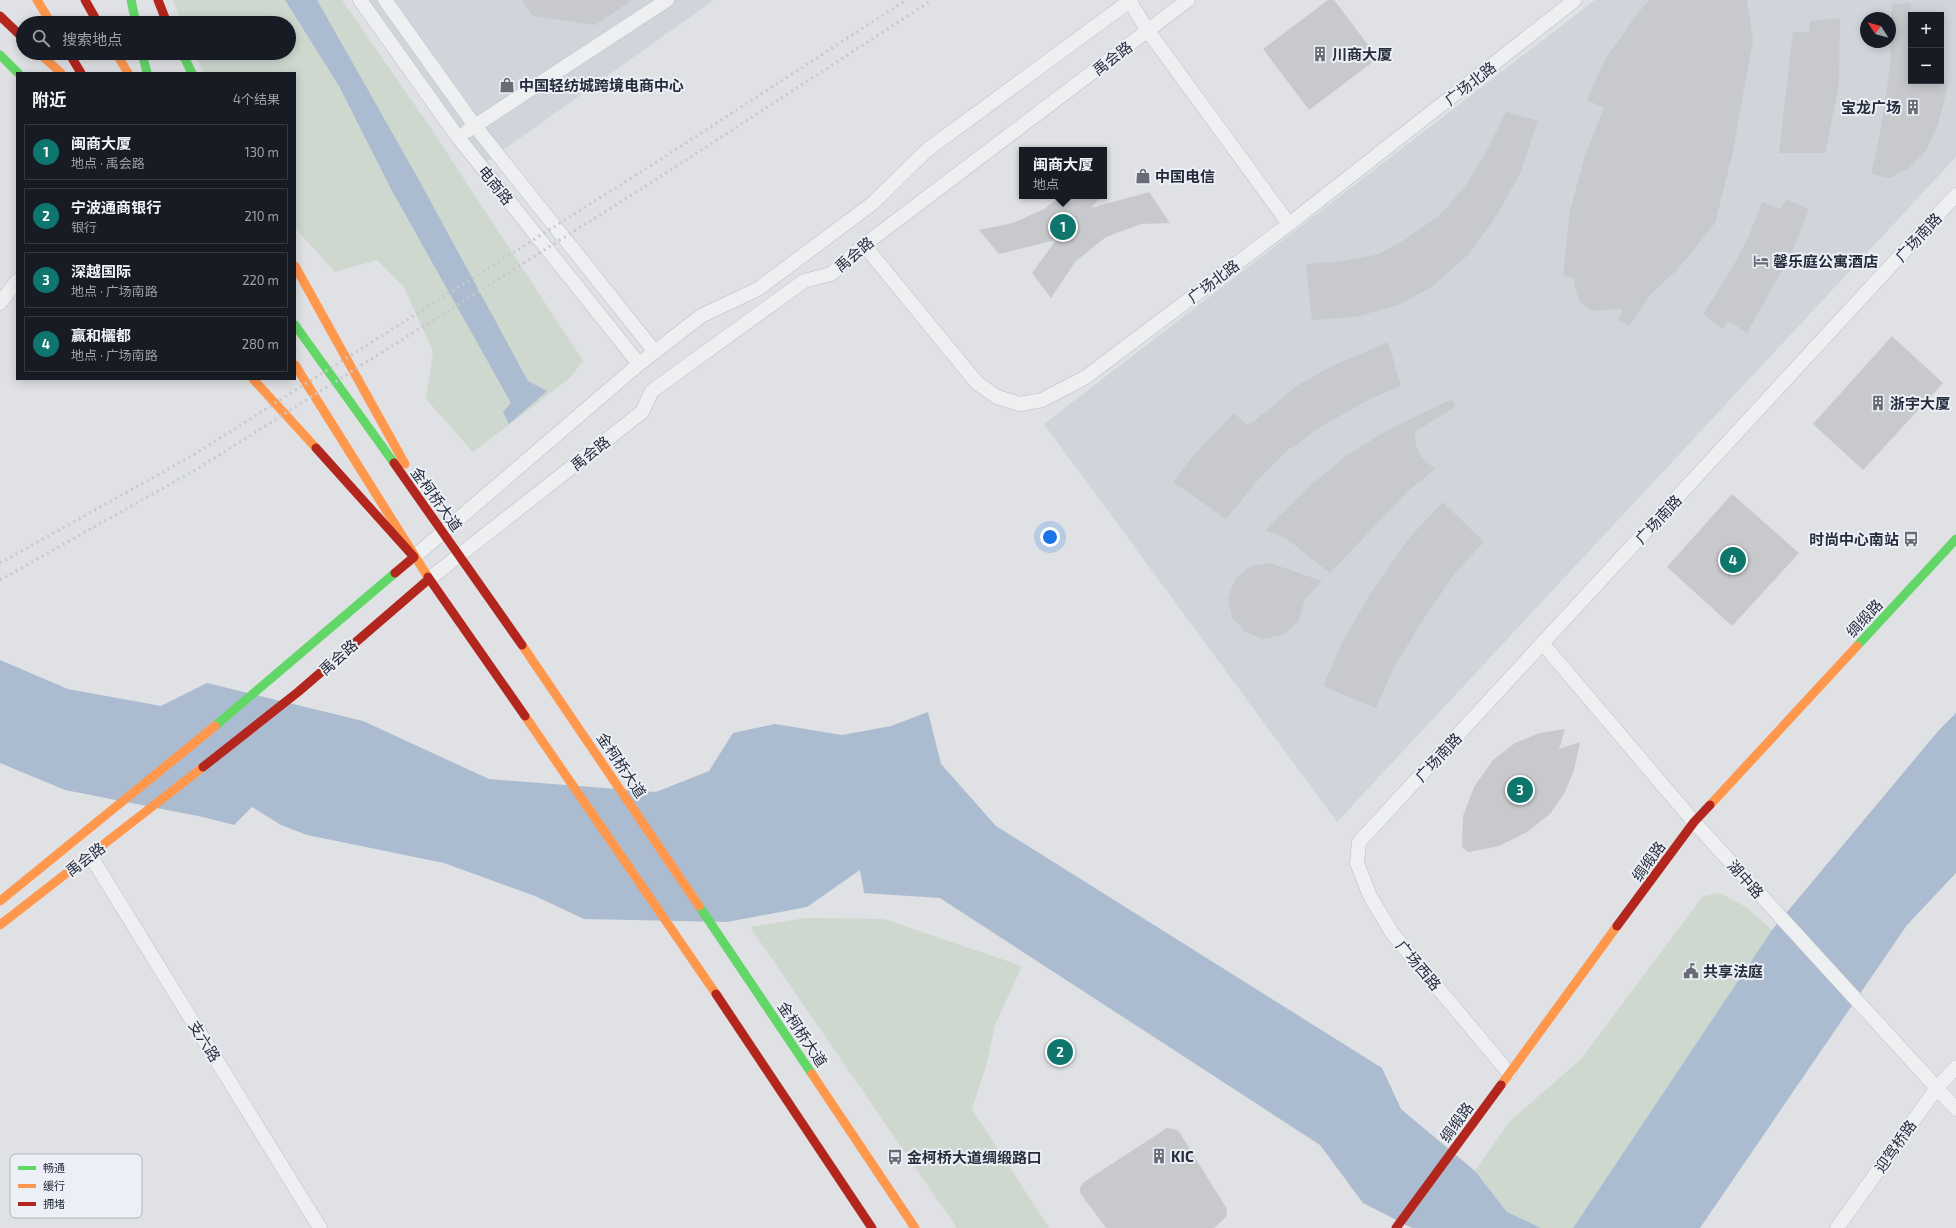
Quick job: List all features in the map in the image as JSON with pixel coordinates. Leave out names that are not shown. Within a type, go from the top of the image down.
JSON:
[{"type":"main road","points":[[38,0],[47,16]]},
{"type":"main road","points":[[85,0],[94,16]]},
{"type":"main road","points":[[131,0],[134,16]]},
{"type":"main road","points":[[158,0],[164,16]]},
{"type":"main road","points":[[0,16],[16,31]]},
{"type":"main road","points":[[0,54],[17,72]]},
{"type":"main road","points":[[47,60],[60,72]]},
{"type":"main road","points":[[73,60],[80,72]]},
{"type":"main road","points":[[120,60],[127,72]]},
{"type":"main road","points":[[143,60],[146,72]]},
{"type":"main road","points":[[186,60],[192,72]]},
{"type":"main road","points":[[296,268],[329,330],[444,532]]},
{"type":"main road","name":"金柯桥大道","points":[[296,327],[460,554],[586,737],[916,1228]]},
{"type":"main road","points":[[296,367],[414,557],[674,932],[872,1228]]},
{"type":"main road","points":[[254,380],[414,557]]},
{"type":"main road","name":"绸缎路","points":[[1396,1228],[1694,822],[1956,539]]},
{"type":"main road","name":"禹会路","points":[[0,901],[264,686],[414,557]]},
{"type":"main road","name":"禹会路","points":[[0,925],[134,822],[298,692],[429,578]]},
{"type":"street","name":"电商路","points":[[360,0],[457,136],[639,364]]},
{"type":"street","name":"电商路","points":[[385,0],[475,126],[655,352]]},
{"type":"street","points":[[457,136],[475,126],[668,0]]},
{"type":"street","points":[[1130,0],[1148,32],[1289,224]]},
{"type":"street","name":"禹会路","points":[[414,557],[639,364],[700,316],[758,289],[873,203],[927,150],[1130,0]]},
{"type":"street","name":"禹会路","points":[[429,578],[642,412],[652,391],[804,280],[831,274],[864,245],[1148,32],[1188,0]]},
{"type":"street","name":"广场北路","points":[[864,245],[977,383],[997,397],[1020,404],[1042,400],[1086,378],[1289,224],[1575,0]]},
{"type":"street","name":"广场南路","points":[[1359,842],[1544,644],[1956,195]]},
{"type":"street","points":[[0,303],[16,282]]},
{"type":"street","name":"湖中路","points":[[1544,644],[1694,822],[1936,1089],[1956,1109]]},
{"type":"street","name":"广场西路","points":[[1359,842],[1358,863],[1370,896],[1392,933],[1509,1073]]},
{"type":"street","name":"支六路","points":[[90,855],[320,1228]]},
{"type":"street","name":"迎驾桥路","points":[[1837,1228],[1936,1089],[1956,1067]]},
{"type":"shaded area","points":[[173,0],[342,0],[430,127],[583,361],[570,378],[473,452],[426,399],[433,352],[404,287],[377,260],[335,272],[296,229],[296,72],[204,72],[198,60],[296,60],[296,16],[179,16]]},
{"type":"shaded area","name":"中国轻纺城跨境电商中心","points":[[365,0],[714,0],[475,170]]},
{"type":"shaded area","points":[[1595,0],[1956,0],[1956,157],[1337,822],[1044,424]]},
{"type":"shaded area","points":[[1720,893],[1746,907],[1772,930],[1573,1228],[1541,1228],[1507,1212],[1475,1171],[1510,1121],[1582,1058],[1703,896]]},
{"type":"shaded area","points":[[806,918],[884,919],[1022,966],[995,1025],[987,1063],[972,1109],[1049,1228],[957,1228],[750,927]]},
{"type":"water","points":[[285,0],[317,0],[419,180],[528,381],[547,391],[509,424],[503,412],[511,403],[391,189],[339,86]]},
{"type":"water","points":[[0,660],[68,689],[161,706],[207,683],[363,721],[489,779],[656,792],[709,771],[733,733],[775,724],[842,735],[891,726],[928,712],[941,764],[996,826],[1382,1068],[1401,1109],[1475,1171],[1507,1212],[1541,1228],[1412,1228],[1363,1203],[1320,1145],[940,898],[864,893],[860,870],[807,907],[727,922],[584,919],[535,896],[444,863],[307,835],[281,825],[252,807],[234,825],[203,817],[65,790],[0,763]]},
{"type":"water","points":[[1956,713],[1956,873],[1907,925],[1700,1228],[1573,1228],[1772,930],[1939,730]]},
{"type":"building","points":[[522,0],[632,0],[595,25],[533,16]]},
{"type":"building","name":"川商大厦","points":[[1328,0],[1334,0],[1378,58],[1309,110],[1263,49]]},
{"type":"building","points":[[1649,0],[1747,0],[1753,40],[1732,156],[1715,223],[1678,269],[1651,294],[1629,326],[1618,320],[1623,309],[1592,311],[1580,303],[1575,289],[1574,279],[1563,275],[1570,210],[1585,156],[1604,108],[1587,100],[1605,60],[1634,18]]},
{"type":"building","name":"宝龙广场","points":[[1911,3],[1911,12],[1908,12],[1908,84],[1944,84],[1944,81],[1947,81],[1947,89],[1938,125],[1925,152],[1909,168],[1890,178],[1871,174],[1880,133],[1890,67],[1891,48],[1896,48],[1896,12],[1892,12],[1892,4]]},
{"type":"building","points":[[1840,18],[1839,84],[1825,153],[1779,153],[1793,32],[1809,32],[1810,21]]},
{"type":"building","points":[[1506,112],[1538,121],[1520,174],[1498,213],[1470,253],[1433,286],[1398,305],[1355,317],[1312,320],[1306,264],[1345,261],[1379,254],[1404,240],[1440,215],[1466,185],[1485,154]]},
{"type":"building","points":[[1149,192],[1170,223],[1141,224],[1106,237],[1075,262],[1051,298],[1032,273],[1056,240],[999,254],[979,230],[1013,223],[1044,209],[1057,199],[1098,199],[1091,208]]},
{"type":"building","name":"馨乐庭公寓酒店","points":[[1786,199],[1809,209],[1792,253],[1747,333],[1729,321],[1723,329],[1703,314],[1731,270],[1748,238],[1762,202],[1781,209]]},
{"type":"building","name":"浙宇大厦","points":[[1892,336],[1943,383],[1863,470],[1813,424]]},
{"type":"building","points":[[1388,342],[1401,386],[1370,399],[1322,426],[1291,449],[1290,448],[1258,480],[1226,519],[1173,482],[1192,457],[1234,413],[1248,426],[1298,385],[1332,366]]},
{"type":"building","points":[[1452,399],[1456,406],[1415,432],[1416,445],[1421,457],[1435,469],[1408,491],[1330,573],[1287,539],[1265,530],[1310,486],[1346,456],[1386,431]]},
{"type":"building","points":[[1732,494],[1799,553],[1732,626],[1667,567]]},
{"type":"building","points":[[1443,502],[1484,542],[1455,573],[1423,620],[1393,669],[1376,708],[1323,686],[1344,639],[1372,591],[1410,537]]},
{"type":"building","points":[[1270,563],[1322,581],[1304,600],[1298,622],[1283,635],[1263,639],[1245,632],[1232,617],[1228,598],[1235,579],[1250,566]]},
{"type":"building","points":[[1565,729],[1559,749],[1580,742],[1574,770],[1565,792],[1550,814],[1527,832],[1499,846],[1468,852],[1462,847],[1463,816],[1474,787],[1493,760],[1515,743],[1540,733]]},
{"type":"building","name":"KIC","points":[[1167,1128],[1178,1130],[1227,1209],[1226,1217],[1214,1228],[1106,1228],[1080,1193],[1080,1188],[1084,1182]]},
{"type":"railway","points":[[0,563],[190,457],[655,163],[906,0]]},
{"type":"railway","points":[[0,580],[197,469],[663,175],[932,0]]},
{"type":"traffic: fast","points":[[131,0],[134,16]]},
{"type":"traffic: fast","points":[[0,55],[17,72]]},
{"type":"traffic: fast","points":[[144,60],[147,72]]},
{"type":"traffic: fast","points":[[186,60],[192,72]]},
{"type":"traffic: fast","points":[[296,326],[394,463]]},
{"type":"traffic: fast","points":[[1857,646],[1956,539]]},
{"type":"traffic: fast","points":[[215,726],[395,573]]},
{"type":"traffic: fast","points":[[699,906],[812,1074]]},
{"type":"traffic: slow","points":[[37,0],[47,16]]},
{"type":"traffic: slow","points":[[47,60],[60,72]]},
{"type":"traffic: slow","points":[[120,60],[127,72]]},
{"type":"traffic: slow","points":[[296,268],[405,464]]},
{"type":"traffic: slow","points":[[296,367],[428,577]]},
{"type":"traffic: slow","points":[[254,380],[316,448]]},
{"type":"traffic: slow","points":[[522,645],[699,906]]},
{"type":"traffic: slow","points":[[1710,805],[1857,646]]},
{"type":"traffic: slow","points":[[525,716],[716,994]]},
{"type":"traffic: slow","points":[[0,901],[215,726]]},
{"type":"traffic: slow","points":[[0,925],[203,767]]},
{"type":"traffic: slow","points":[[1501,1085],[1617,926]]},
{"type":"traffic: slow","points":[[812,1074],[915,1228]]},
{"type":"traffic: jam","points":[[85,0],[94,16]]},
{"type":"traffic: jam","points":[[158,0],[164,16]]},
{"type":"traffic: jam","points":[[0,16],[16,31]]},
{"type":"traffic: jam","points":[[73,60],[80,72]]},
{"type":"traffic: jam","points":[[316,448],[414,557],[395,573]]},
{"type":"traffic: jam","points":[[394,463],[522,645]]},
{"type":"traffic: jam","points":[[428,577],[525,716]]},
{"type":"traffic: jam","points":[[203,767],[298,692],[429,579]]},
{"type":"traffic: jam","points":[[1617,926],[1694,822],[1710,805]]},
{"type":"traffic: jam","points":[[716,994],[872,1228]]},
{"type":"traffic: jam","points":[[1396,1228],[1501,1085]]},
{"type":"place","name":"川商大厦","points":[[1320,54]]},
{"type":"place","name":"中国轻纺城跨境电商中心","points":[[507,85]]},
{"type":"place","name":"宝龙广场","points":[[1913,107]]},
{"type":"place","name":"中国电信","points":[[1143,176]]},
{"type":"place","name":"闽商大厦","points":[[1063,227]]},
{"type":"place","name":"馨乐庭公寓酒店","points":[[1761,261]]},
{"type":"place","name":"浙宇大厦","points":[[1878,403]]},
{"type":"place","name":"时尚中心南站","points":[[1911,539]]},
{"type":"place","name":"赢和欐都","points":[[1733,560]]},
{"type":"place","name":"深越国际","points":[[1520,790]]},
{"type":"place","name":"共享法庭","points":[[1691,971]]},
{"type":"place","name":"宁波通商银行","points":[[1060,1052]]},
{"type":"place","name":"KIC","points":[[1159,1156]]},
{"type":"place","name":"金柯桥大道绸缎路口","points":[[895,1157]]}]
